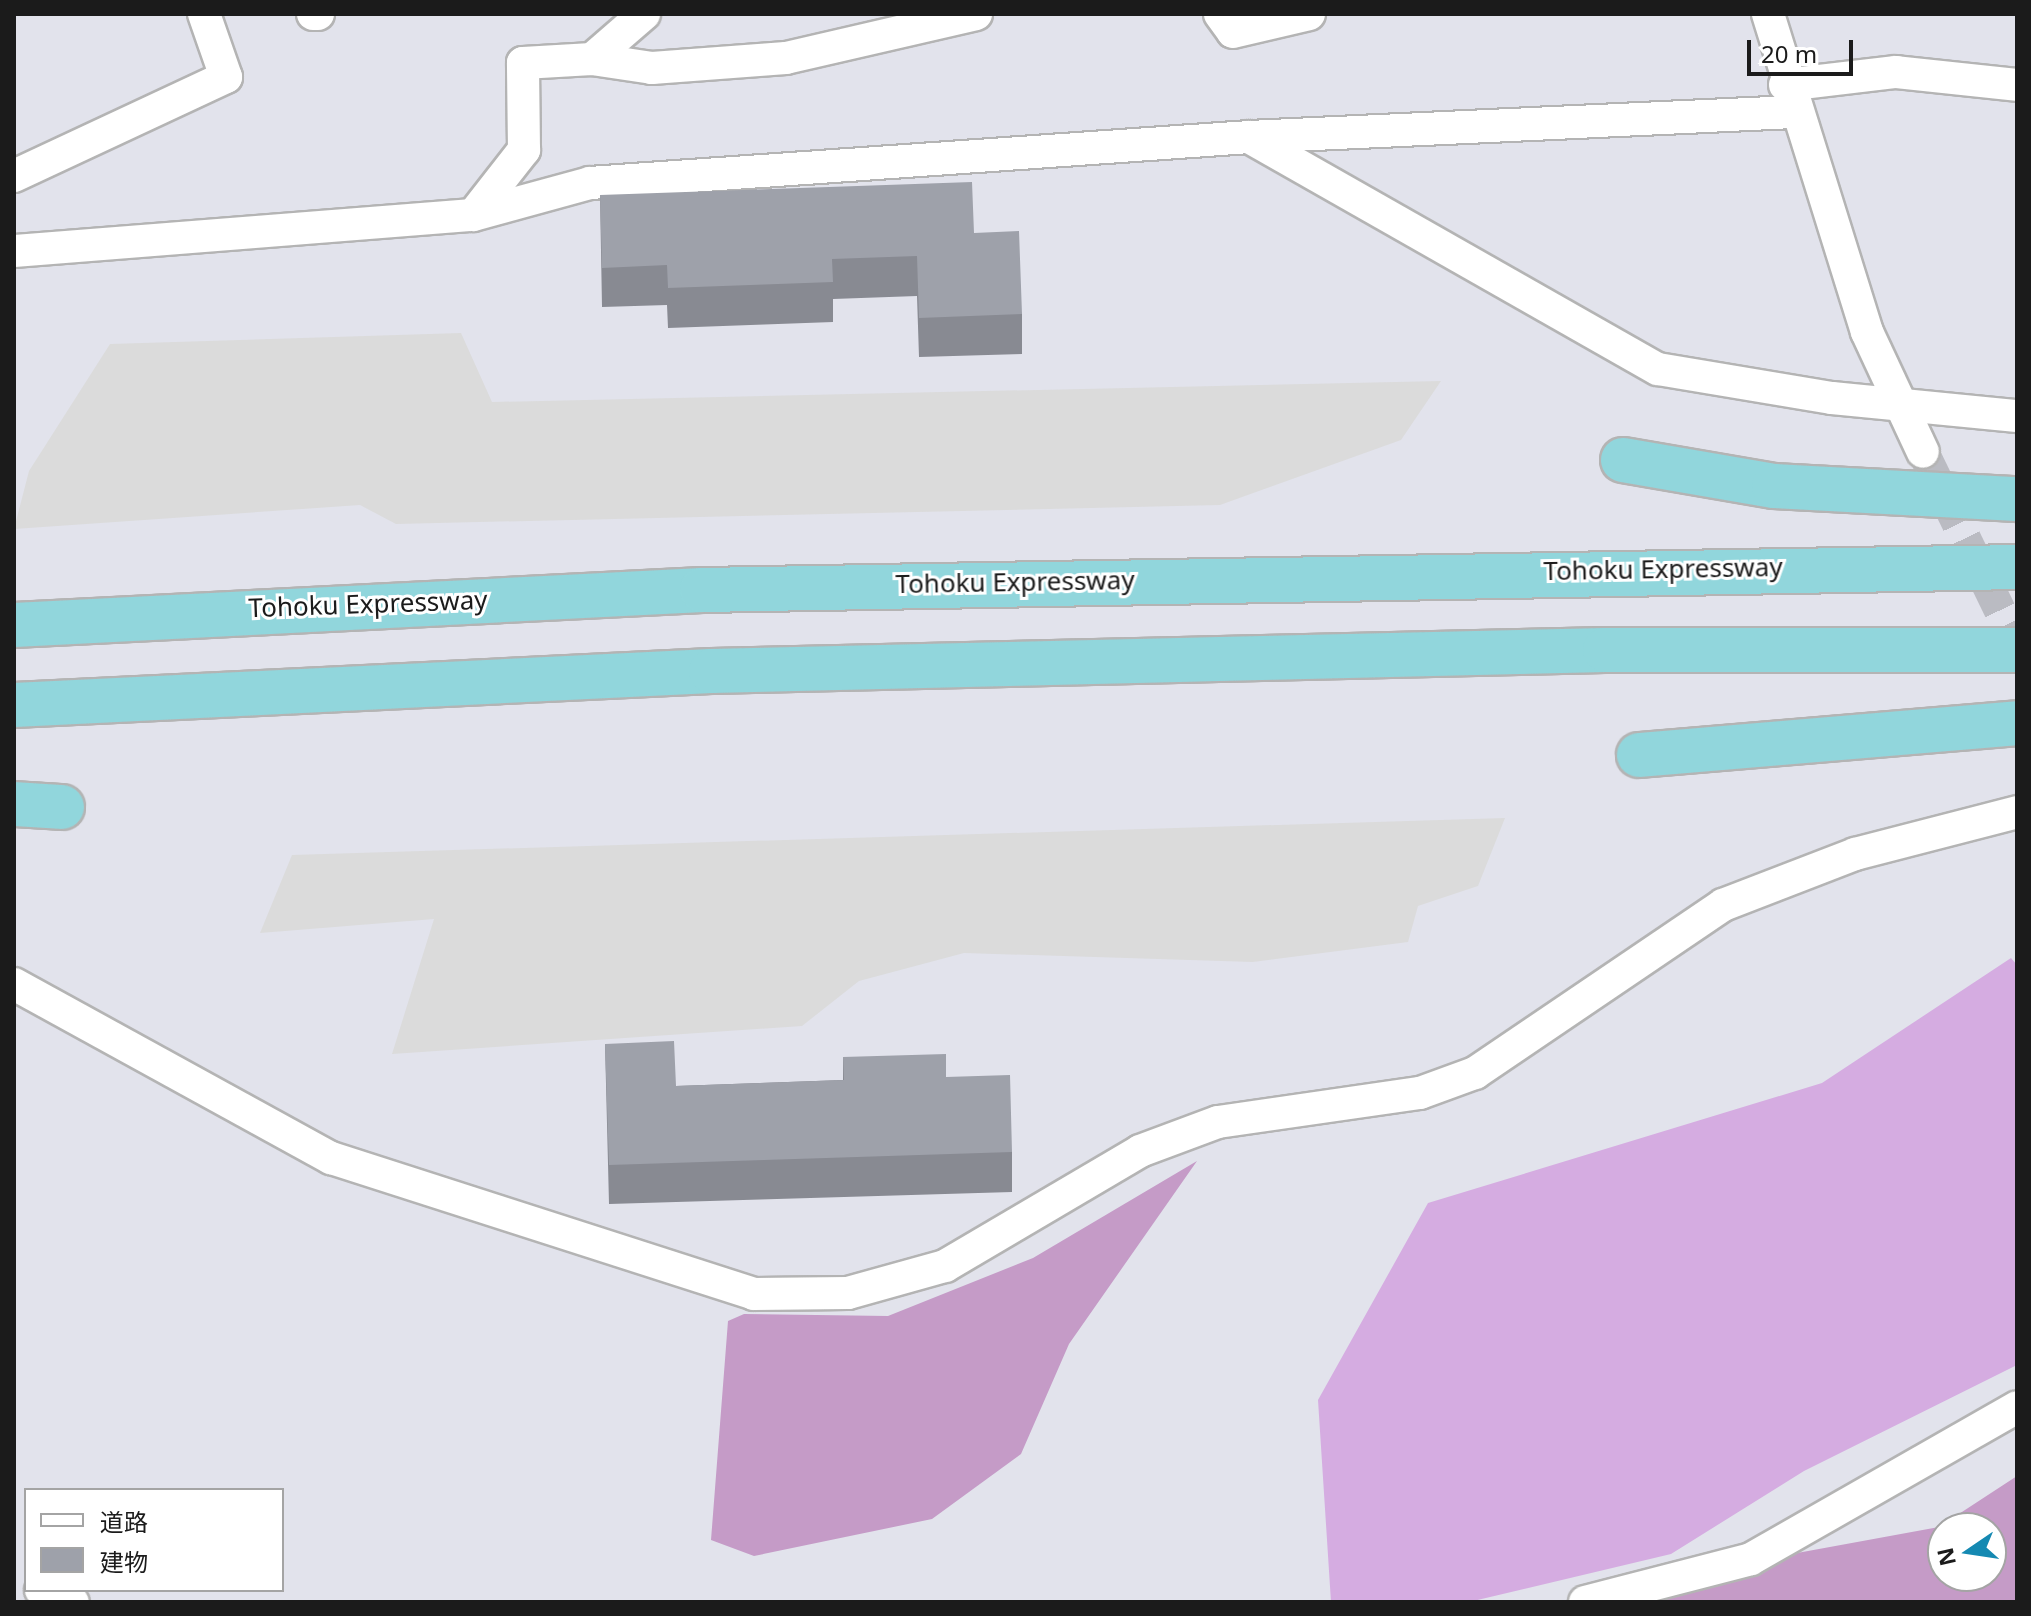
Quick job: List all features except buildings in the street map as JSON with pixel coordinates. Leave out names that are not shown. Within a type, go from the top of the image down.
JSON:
[{"type":"highway","points":[[1623,460],[1774,486],[2017,499]]},
{"type":"highway","name":"Tohoku Expressway","points":[[14,625],[702,590],[2017,567]]},
{"type":"highway","points":[[14,705],[711,671],[1605,650],[2017,650]]},
{"type":"highway","points":[[1639,755],[2017,723]]},
{"type":"highway","points":[[14,804],[62,807]]},
{"type":"street","points":[[14,176],[226,77],[204,14]]},
{"type":"street","points":[[592,59],[644,14]]},
{"type":"street","points":[[473,215],[524,150],[523,63],[592,59],[652,68],[786,58],[976,14]]},
{"type":"street","points":[[1220,14],[1233,32],[1309,14]]},
{"type":"street","points":[[1768,14],[1790,98],[1867,332],[1923,452]]},
{"type":"street","points":[[16,246],[473,215],[590,183],[1790,98],[1896,72],[2017,85]]},
{"type":"street","points":[[1249,137],[1658,369],[1899,404],[2017,416]]},
{"type":"street","points":[[14,984],[331,1158],[754,1294],[848,1293],[945,1266],[1140,1151],[1218,1122],[1420,1093],[1475,1073],[1723,905],[1855,854],[2017,812]]},
{"type":"street","points":[[1585,1602],[1751,1559],[2017,1407]]},
{"type":"street","points":[[46,1592],[73,1602]]},
{"type":"shaded area","points":[[461,333],[492,402],[1441,381],[1401,440],[1220,505],[396,524],[360,505],[14,529],[29,471],[110,344]]},
{"type":"shaded area","points":[[1505,818],[1478,886],[1418,906],[1408,942],[1253,962],[964,953],[859,981],[802,1026],[392,1054],[434,919],[260,933],[292,855]]},
{"type":"shaded area","points":[[2011,958],[2017,965],[2017,1365],[1804,1471],[1671,1554],[1469,1602],[1331,1602],[1318,1400],[1428,1203],[1822,1083]]},
{"type":"shaded area","points":[[1197,1161],[1069,1344],[1021,1454],[932,1519],[754,1556],[711,1540],[728,1321],[744,1314],[888,1316],[1033,1258]]},
{"type":"shaded area","points":[[2017,1476],[2017,1602],[1631,1602],[1775,1557],[1927,1529],[1927,1592],[2007,1592],[2007,1512],[1962,1512]]},
{"type":"tunnel","points":[[1923,452],[2017,646]]}]
